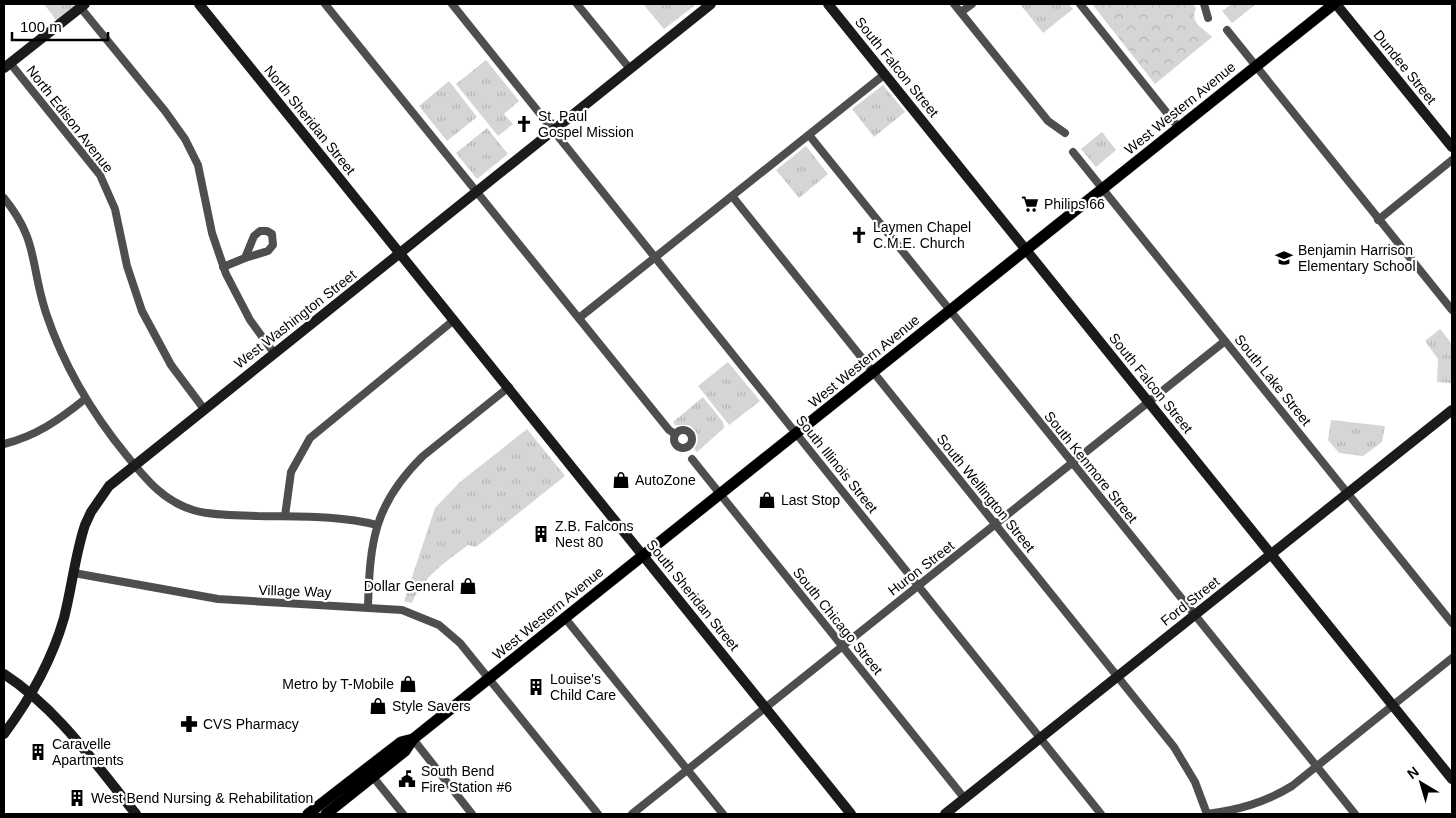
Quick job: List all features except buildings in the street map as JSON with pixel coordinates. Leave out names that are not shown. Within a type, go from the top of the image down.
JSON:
[{"type":"main road","name":"West Western Avenue","points":[[326,814],[405,751],[412,739],[721,495],[1255,66],[1335,4]]},
{"type":"main road","name":"West Western Avenue","points":[[308,814],[401,742],[412,739]]},
{"type":"street","name":"North Sheridan Street","points":[[199,4],[400,253]]},
{"type":"street","points":[[325,4],[669,430],[675,434]]},
{"type":"street","name":"South Illinois Street","points":[[452,4],[1101,814]]},
{"type":"street","points":[[577,4],[630,69]]},
{"type":"street","name":"South Falcon Street","points":[[828,4],[1452,779]]},
{"type":"street","points":[[954,4],[1048,121],[1065,133]]},
{"type":"street","points":[[961,12],[972,4]]},
{"type":"street","points":[[1080,4],[1179,128]]},
{"type":"street","points":[[1204,4],[1208,18]]},
{"type":"street","name":"Dundee Street","points":[[1335,4],[1452,147]]},
{"type":"street","points":[[7,65],[82,5],[185,139],[198,165],[212,233],[223,267],[242,308],[274,353]]},
{"type":"street","name":"West Washington Street","points":[[4,734],[30,694],[48,660],[59,631],[81,538],[91,512],[109,486],[134,464],[630,69],[707,5]]},
{"type":"street","points":[[1226,30],[1452,310]]},
{"type":"street","name":"North Edison Avenue","points":[[7,65],[103,180],[116,209],[127,266],[142,311],[171,365],[204,409]]},
{"type":"street","points":[[579,318],[885,74]]},
{"type":"street","name":"South Kenmore Street","points":[[808,135],[1355,814]]},
{"type":"street","name":"South Lake Street","points":[[1074,152],[1452,623]]},
{"type":"street","points":[[1378,220],[1452,160]]},
{"type":"street","name":"South Wellington Street","points":[[732,196],[1118,677],[1186,765],[1199,791],[1207,814]]},
{"type":"street","points":[[4,198],[20,219],[29,237],[51,326],[61,354],[85,399],[105,429],[158,492],[193,510],[222,515],[350,519],[377,525]]},
{"type":"street","name":"South Sheridan Street","points":[[400,253],[851,814]]},
{"type":"street","points":[[223,267],[244,258]]},
{"type":"street","points":[[285,516],[291,472],[310,438],[328,421],[454,320]]},
{"type":"street","name":"Huron Street","points":[[632,814],[1225,341]]},
{"type":"street","points":[[368,606],[370,552],[377,525],[389,497],[410,468],[437,443],[509,387]]},
{"type":"street","points":[[4,444],[32,435],[46,428],[85,399]]},
{"type":"street","name":"Ford Street","points":[[945,814],[1452,410]]},
{"type":"street","name":"South Chicago Street","points":[[692,459],[965,799]]},
{"type":"street","name":"Village Way","points":[[74,573],[218,599],[284,604],[368,606],[402,610],[438,625],[460,643],[598,814]]},
{"type":"street","points":[[566,618],[723,814]]},
{"type":"street","points":[[1207,814],[1247,808],[1265,802],[1292,786],[1452,658]]},
{"type":"street","points":[[4,674],[30,694],[80,744],[136,814]]},
{"type":"street","points":[[412,739],[472,814]]},
{"type":"street","points":[[373,777],[403,814]]},
{"type":"green space","points":[[44,4],[78,4],[57,21]]},
{"type":"green space","points":[[643,4],[692,4],[694,6],[664,29]]},
{"type":"green space","points":[[1020,4],[1069,4],[1073,9],[1043,33]]},
{"type":"green space","points":[[1092,4],[1193,4],[1196,8],[1194,18],[1196,22],[1212,37],[1155,84]]},
{"type":"green space","points":[[1232,4],[1256,4],[1232,23],[1222,11]]},
{"type":"green space","points":[[486,60],[519,101],[504,114],[513,124],[498,136],[456,84]]},
{"type":"green space","points":[[449,81],[477,117],[447,141],[419,106]]},
{"type":"green space","points":[[883,85],[905,112],[874,137],[852,109]]},
{"type":"green space","points":[[487,128],[508,154],[477,179],[456,153]]},
{"type":"green space","points":[[1102,132],[1116,150],[1096,167],[1081,149]]},
{"type":"green space","points":[[806,146],[828,174],[799,198],[776,170]]},
{"type":"green space","points":[[1440,329],[1452,344],[1451,383],[1437,382],[1438,359],[1425,341]]},
{"type":"green space","points":[[728,362],[760,401],[729,425],[698,386]]},
{"type":"green space","points":[[703,397],[723,422],[724,428],[697,452],[694,449],[698,439],[695,430],[689,425],[675,425],[673,422]]},
{"type":"green space","points":[[1331,420],[1385,426],[1382,442],[1363,456],[1339,453],[1328,440]]},
{"type":"green space","points":[[527,429],[565,476],[476,547],[468,545],[444,564],[422,585],[412,603],[404,601],[435,508],[460,482]]},
{"type":"place","name":"St. Paul Gospel Mission","points":[[524,124]]},
{"type":"place","name":"Philips 66","points":[[1030,204]]},
{"type":"place","name":"Laymen Chapel C.M.E. Church","points":[[859,235]]},
{"type":"place","name":"Benjamin Harrison Elementary School","points":[[1284,258]]},
{"type":"place","name":"AutoZone","points":[[621,480]]},
{"type":"place","name":"Last Stop","points":[[767,500]]},
{"type":"place","name":"Z.B. Falcons Nest 80","points":[[541,534]]},
{"type":"place","name":"Dollar General","points":[[468,586]]},
{"type":"place","name":"Metro by T-Mobile","points":[[408,684]]},
{"type":"place","name":"Louise's Child Care","points":[[536,687]]},
{"type":"place","name":"Style Savers","points":[[378,706]]},
{"type":"place","name":"CVS Pharmacy","points":[[189,724]]},
{"type":"place","name":"Caravelle Apartments","points":[[38,752]]},
{"type":"place","name":"South Bend Fire Station #6","points":[[407,779]]},
{"type":"place","name":"West Bend Nursing & Rehabilitation","points":[[77,798]]}]
